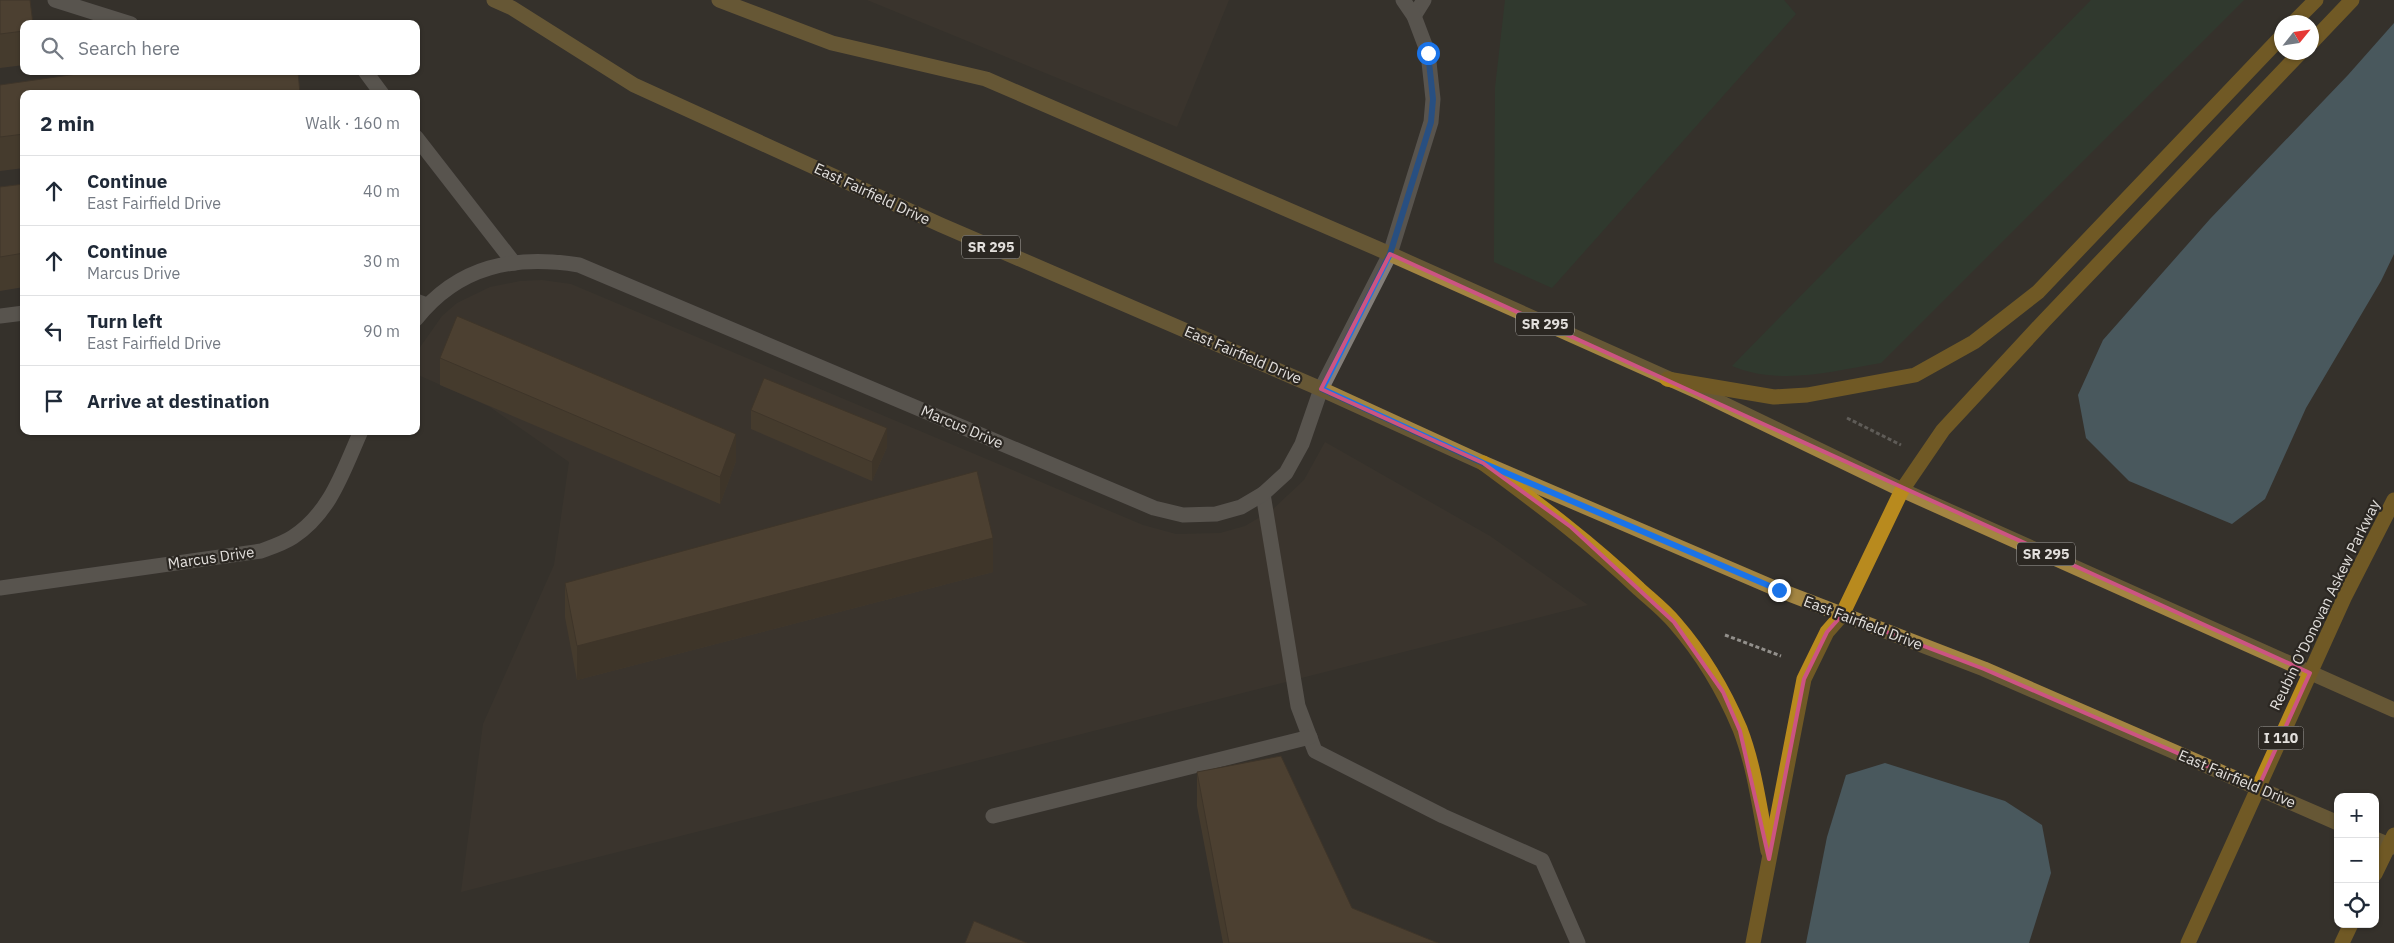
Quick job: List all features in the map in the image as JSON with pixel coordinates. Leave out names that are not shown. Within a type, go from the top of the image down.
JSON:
[{"type":"highway","points":[[2301,15],[2316,0]]},
{"type":"highway","points":[[2319,35],[2352,0]]},
{"type":"highway","points":[[1667,379],[1774,397],[1807,395],[1915,375],[1974,342],[2038,292],[2274,44]]},
{"type":"highway","points":[[1753,943],[1804,679],[1826,632],[1842,615],[1902,490],[1943,430],[2293,60]]},
{"type":"highway","points":[[1483,463],[1570,527],[1674,622],[1700,655],[1723,692],[1740,731],[1750,765],[1769,859]]},
{"type":"highway","name":"Reubin O'Donovan Askew Parkway","points":[[2188,943],[2345,596],[2394,500]]},
{"type":"highway","points":[[2379,866],[2394,835]]},
{"type":"highway","points":[[2342,942],[2349,928]]},
{"type":"main road","name":"East Fairfield Drive","points":[[494,0],[512,8],[634,85],[942,226],[1322,389],[1483,463],[1779,590],[1984,669],[2334,821]]},
{"type":"main road","name":"SR 295","points":[[719,0],[832,43],[986,79],[1390,254],[1701,393],[1902,490],[2394,710]]},
{"type":"main road","points":[[2379,841],[2394,847]]},
{"type":"street","points":[[55,0],[118,20]]},
{"type":"street","points":[[1390,254],[1431,122],[1433,99],[1428,53],[1414,16],[1403,0]]},
{"type":"street","points":[[1414,16],[1424,0]]},
{"type":"street","points":[[368,75],[379,90]]},
{"type":"street","points":[[420,142],[514,263]]},
{"type":"street","name":"Marcus Drive","points":[[422,303],[478,272],[514,263],[546,260],[579,265],[1154,508],[1183,514],[1216,514],[1241,507],[1263,494],[1286,473],[1302,444],[1322,389],[1390,254]]},
{"type":"street","points":[[0,316],[20,314]]},
{"type":"street","name":"Marcus Drive","points":[[0,588],[261,551],[284,542],[312,523],[332,497],[358,435]]},
{"type":"street","points":[[1263,494],[1298,706],[1315,751],[1443,816],[1542,860],[1578,943]]},
{"type":"street","points":[[993,816],[1310,737]]},
{"type":"path","points":[[1847,418],[1902,445]]},
{"type":"path","points":[[1725,635],[1781,656]]},
{"type":"highlighted area","points":[[1390,254],[2310,673],[2258,788],[1984,669],[1842,615],[1827,632],[1804,679],[1769,859],[1740,731],[1723,692],[1674,622],[1571,527],[1483,463],[1321,389]]},
{"type":"shaded area","points":[[867,0],[1229,0],[1177,127]]},
{"type":"shaded area","points":[[542,280],[571,284],[1143,525],[1176,534],[1220,533],[1245,526],[1272,510],[1304,480],[1325,442],[1490,536],[1588,605],[461,892],[483,724],[554,565],[569,462],[490,407],[420,376],[420,347],[442,316],[457,303],[490,287],[520,281]]},
{"type":"green space","points":[[1505,0],[1784,0],[1796,14],[1552,288],[1494,262],[1495,88]]},
{"type":"green space","points":[[2091,0],[2244,0],[1881,363],[1825,373],[1787,376],[1750,372],[1732,366]]},
{"type":"water","points":[[2394,23],[2394,254],[2381,281],[2306,408],[2265,499],[2232,524],[2129,481],[2086,438],[2078,395],[2103,340],[2210,219],[2348,75]]},
{"type":"water","points":[[1885,763],[2005,801],[2042,825],[2051,873],[2029,943],[1806,943],[1827,837],[1846,775]]},
{"type":"building","points":[[0,0],[30,0],[32,20],[20,20],[20,32],[0,34]]},
{"type":"building","points":[[70,75],[298,75],[300,90],[20,90],[20,134],[0,137],[0,85]]},
{"type":"building","points":[[20,184],[20,254],[0,257],[0,187]]},
{"type":"building","points":[[457,316],[736,434],[720,477],[440,358]]},
{"type":"building","points":[[764,378],[887,428],[872,462],[751,410]]},
{"type":"building","points":[[977,471],[993,538],[577,646],[565,583]]},
{"type":"building","points":[[1281,756],[1352,908],[1438,943],[1229,943],[1197,772]]},
{"type":"building","points":[[974,921],[1027,943],[965,943]]},
{"type":"route","points":[[1428,53],[1433,99],[1431,122],[1390,254],[1322,389],[1483,463],[1779,590]]}]
